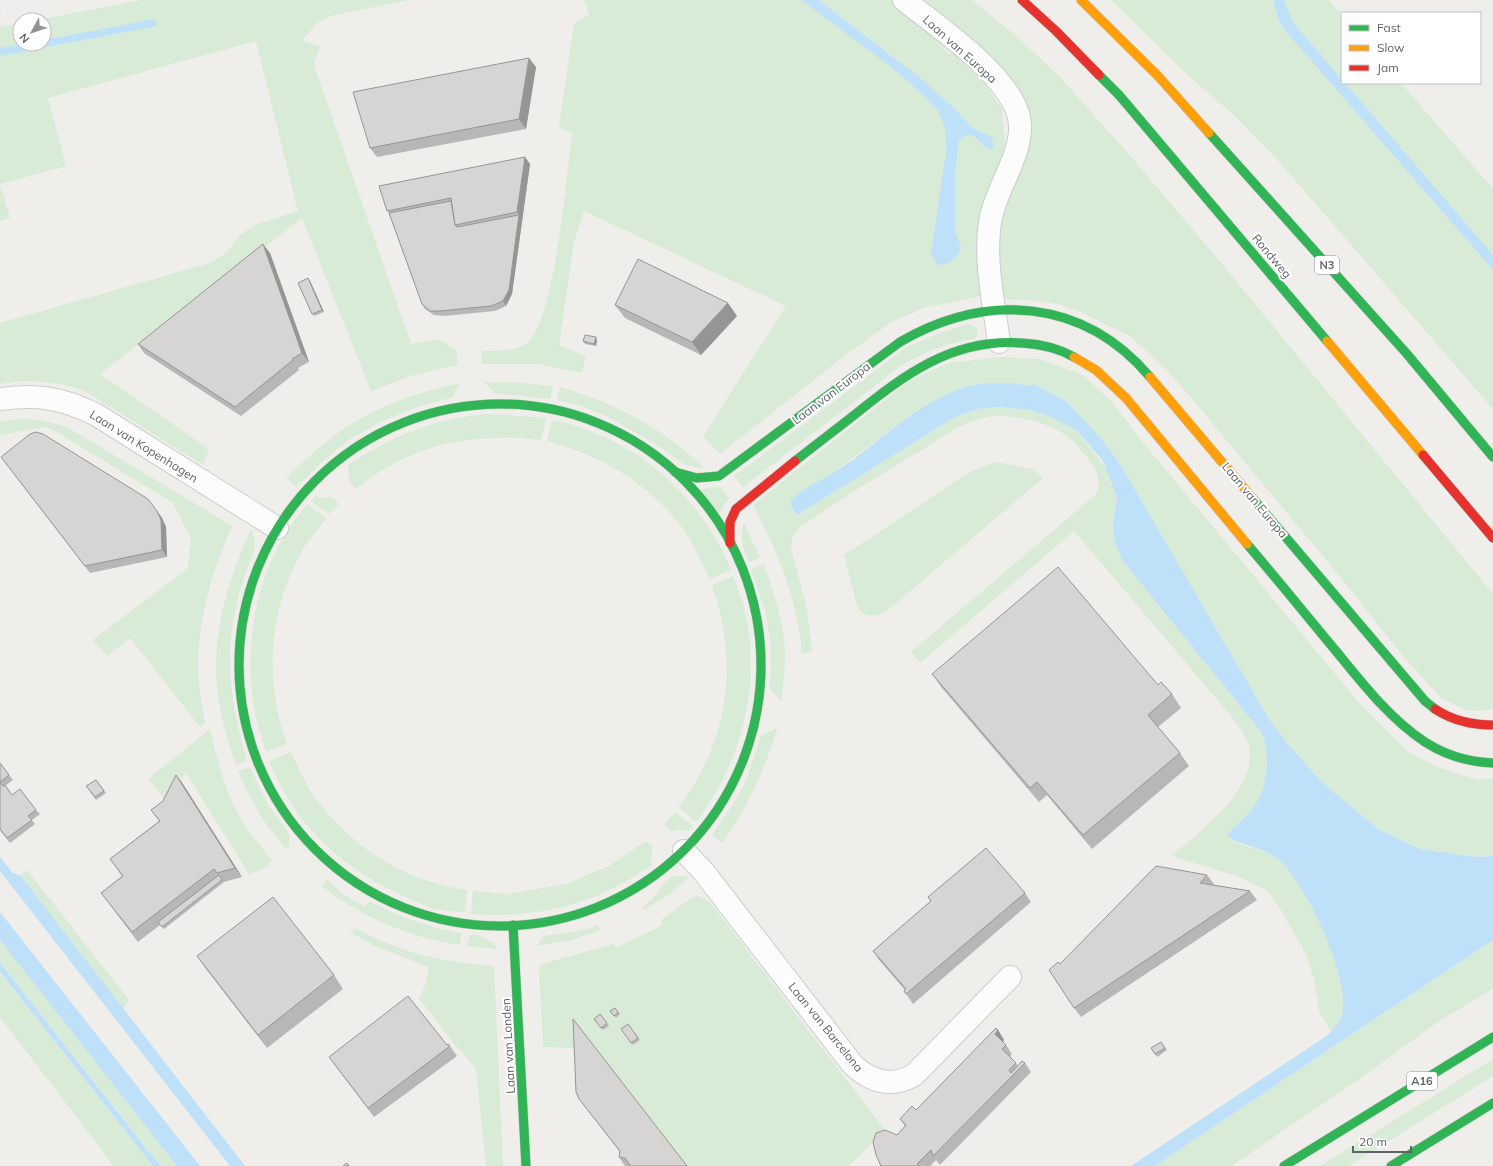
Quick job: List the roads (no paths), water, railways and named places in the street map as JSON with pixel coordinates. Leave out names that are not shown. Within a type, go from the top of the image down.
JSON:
[{"type":"main road","name":"Rondweg","points":[[1022,0],[1083,58],[1124,101],[1493,538]]},
{"type":"main road","name":"N3","points":[[1081,0],[1174,94],[1408,354],[1493,457]]},
{"type":"main road","name":"Laan van Europa","points":[[674,471],[691,478],[701,479],[719,476],[913,333],[927,326],[959,315],[995,310],[1042,313],[1074,321],[1104,335],[1127,352],[1158,385],[1425,701],[1443,715],[1451,719],[1468,723],[1493,725]]},
{"type":"main road","name":"Laan van Europa","points":[[730,543],[730,523],[735,509],[740,504],[889,387],[920,366],[938,357],[967,347],[999,342],[1032,344],[1067,353],[1098,371],[1131,405],[1323,635],[1399,720],[1426,743],[1449,755],[1473,761],[1493,763]]},
{"type":"main road","name":"Laan van Europa","points":[[507,404],[555,410],[606,427],[630,439],[674,471],[701,499],[730,543],[750,593],[756,621],[760,676],[756,709],[747,750],[734,780],[708,822],[684,851],[652,877],[607,903],[562,918],[513,925],[488,925],[447,920],[402,906],[370,891],[336,867],[310,843],[277,800],[257,760],[247,728],[239,680],[241,628],[252,582],[262,556],[277,528],[291,508],[313,482],[357,446],[402,423],[453,408],[507,404]]},
{"type":"main road","name":"Laan van Londen","points":[[513,925],[526,1166]]},
{"type":"main road","name":"A16","points":[[1284,1166],[1493,1037]]},
{"type":"main road","points":[[1391,1166],[1493,1103]]},
{"type":"street","name":"Laan van Europa","points":[[904,0],[960,45],[991,74],[1009,96],[1018,116],[1019,138],[1016,150],[999,192],[990,224],[989,260],[999,342]]},
{"type":"street","name":"Laan van Kopenhagen","points":[[0,399],[29,397],[51,398],[72,403],[95,414],[277,528]]},
{"type":"street","name":"Laan van Barcelona","points":[[684,851],[703,871],[854,1065],[865,1075],[873,1079],[881,1082],[899,1082],[914,1075],[1010,977]]},
{"type":"water","points":[[801,0],[819,0],[919,77],[953,107],[973,128],[991,137],[994,145],[991,149],[988,149],[972,135],[965,136],[959,141],[955,173],[955,231],[961,247],[960,251],[952,261],[940,265],[936,264],[931,253],[946,151],[945,128],[938,111],[922,94],[891,67]]},
{"type":"water","points":[[1273,0],[1284,0],[1293,22],[1341,79],[1341,84],[1346,84],[1493,255],[1493,270],[1288,34],[1279,21]]},
{"type":"water","points":[[155,19],[157,26],[52,46],[52,38]]},
{"type":"water","points":[[12,46],[12,52],[21,52],[0,56],[0,48]]},
{"type":"water","points":[[989,383],[1014,383],[1027,386],[1034,384],[1066,401],[1099,436],[1120,464],[1269,719],[1287,743],[1322,782],[1378,829],[1420,849],[1476,857],[1493,856],[1493,940],[1155,1166],[1131,1166],[1325,1037],[1337,1024],[1342,1012],[1343,992],[1332,952],[1323,930],[1301,889],[1290,873],[1275,857],[1264,851],[1233,840],[1228,836],[1228,833],[1253,808],[1262,791],[1267,761],[1265,742],[1262,733],[1122,560],[1114,539],[1113,524],[1117,497],[1103,461],[1077,431],[1053,418],[1031,410],[999,407],[977,409],[955,417],[797,515],[791,507],[791,500],[812,485],[850,462],[924,406],[957,390],[974,385]]},
{"type":"water","points":[[0,857],[13,873],[20,875],[245,1166],[230,1166],[0,871]]},
{"type":"water","points":[[0,912],[200,1166],[177,1166],[0,940]]},
{"type":"water","points":[[0,963],[161,1166],[153,1166],[0,972]]},
{"type":"railway","points":[[0,2],[8,0]]},
{"type":"railway","points":[[0,13],[69,0]]}]
